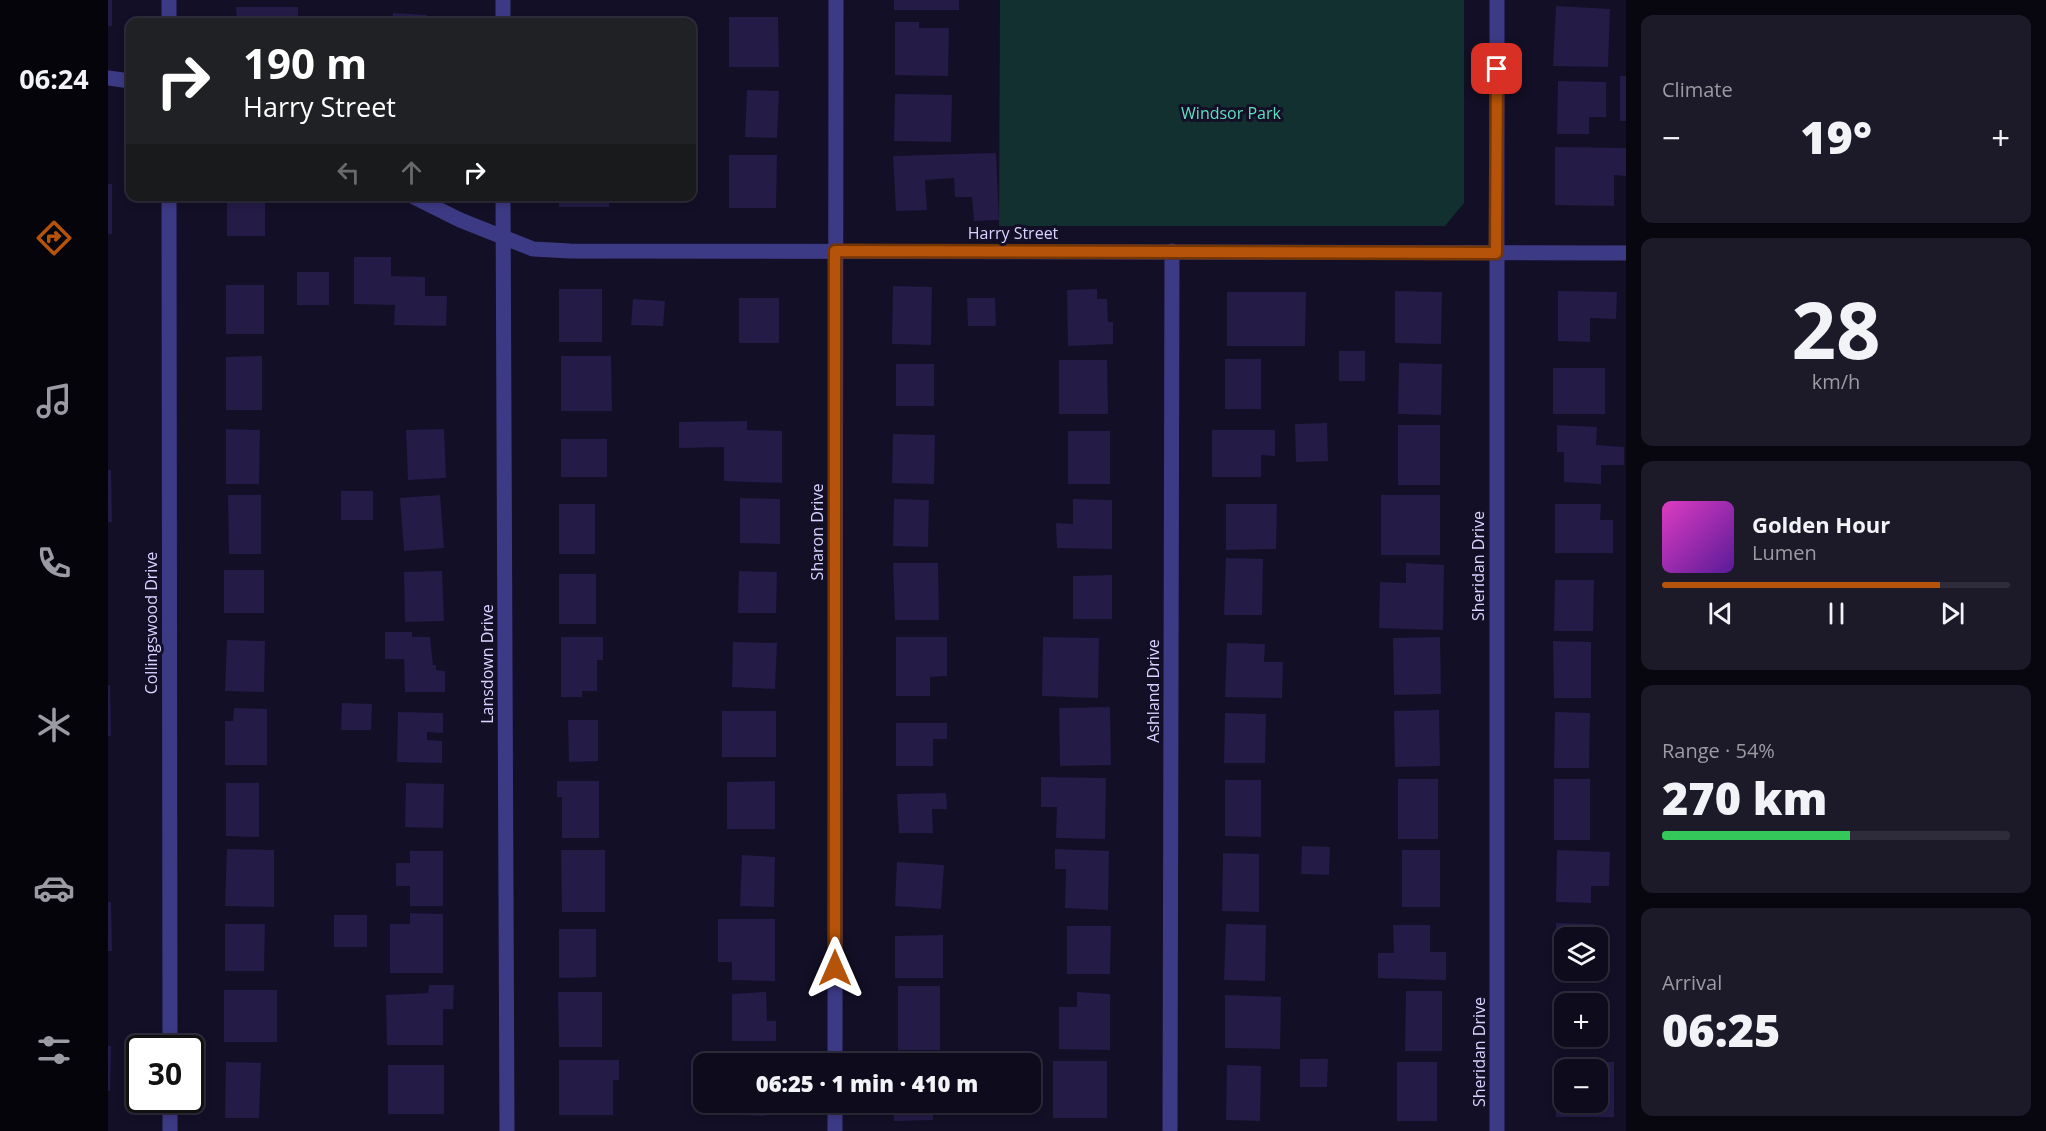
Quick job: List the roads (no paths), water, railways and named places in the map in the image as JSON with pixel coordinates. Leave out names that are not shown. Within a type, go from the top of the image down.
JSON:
[{"type":"street","points":[[169,0],[169,18]]},
{"type":"street","points":[[503,0],[503,18]]},
{"type":"street","name":"Sharon Drive","points":[[835,1053],[836,0]]},
{"type":"street","name":"Sheridan Drive","points":[[1497,0],[1497,1131]]},
{"type":"street","points":[[108,78],[126,80]]},
{"type":"street","name":"Collingswood Drive","points":[[169,201],[170,1035]]},
{"type":"street","name":"Harry Street","points":[[422,201],[460,220],[533,249],[570,251],[1626,253]]},
{"type":"street","name":"Lansdown Drive","points":[[502,201],[507,1131]]},
{"type":"street","name":"Ashland Drive","points":[[1170,1131],[1172,252]]},
{"type":"street","points":[[170,1113],[170,1131]]},
{"type":"street","points":[[835,1113],[835,1131]]},
{"type":"park label","name":"Windsor Park","points":[[1231,113]]}]
